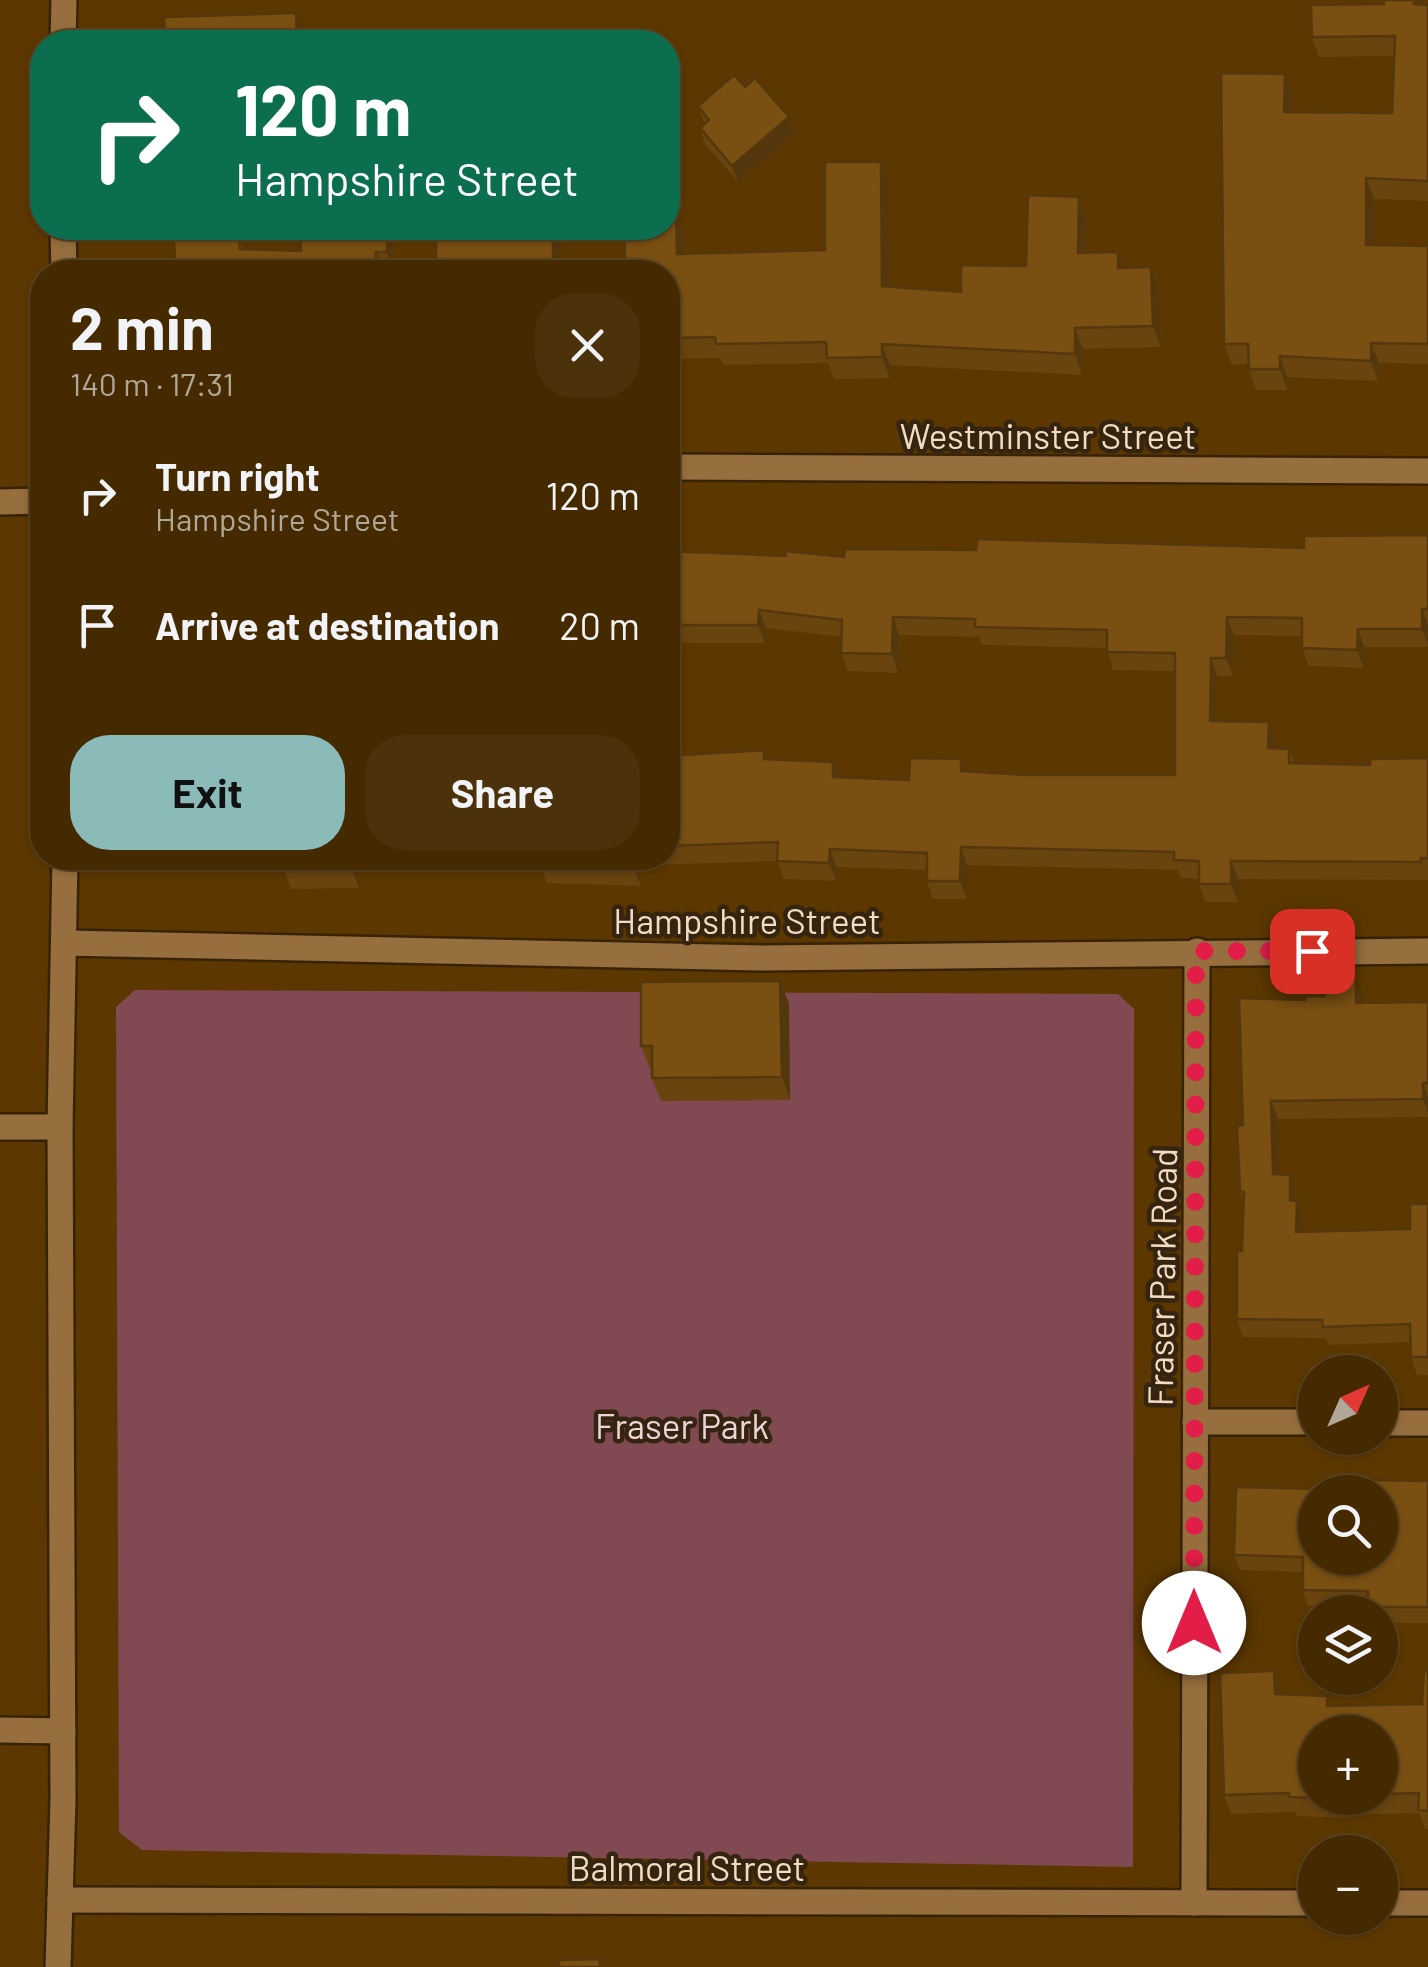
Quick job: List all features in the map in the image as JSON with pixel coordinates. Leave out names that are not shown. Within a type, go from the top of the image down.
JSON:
[{"type":"street","points":[[64,0],[64,30]]},
{"type":"street","name":"Westminster Street","points":[[680,467],[1428,471]]},
{"type":"street","points":[[0,502],[30,501]]},
{"type":"street","points":[[58,1967],[63,1731],[60,1127],[65,870]]},
{"type":"street","name":"Hampshire Street","points":[[65,943],[761,958],[1428,951]]},
{"type":"street","name":"Fraser Park Road","points":[[1194,1903],[1196,951]]},
{"type":"street","points":[[0,1127],[60,1127]]},
{"type":"street","points":[[1195,1422],[1298,1422]]},
{"type":"street","points":[[1398,1422],[1428,1423]]},
{"type":"street","points":[[0,1730],[63,1731]]},
{"type":"street","name":"Balmoral Street","points":[[60,1900],[1298,1903]]},
{"type":"street","points":[[1398,1903],[1428,1904]]},
{"type":"green space","name":"Fraser Park","points":[[135,990],[1118,994],[1134,1009],[1133,1867],[142,1850],[119,1832],[116,1007]]},
{"type":"building","points":[[1384,0],[1414,0],[1414,4],[1428,5],[1428,181],[1366,178],[1366,245],[1428,246],[1428,344],[1371,343],[1371,361],[1280,356],[1280,369],[1249,369],[1248,344],[1224,344],[1221,73],[1285,74],[1284,112],[1392,113],[1395,36],[1312,37],[1311,5],[1384,4]]},
{"type":"building","points":[[296,13],[297,30],[165,30],[164,17]]},
{"type":"building","points":[[734,75],[745,87],[755,78],[789,117],[732,166],[700,128],[709,120],[698,106]]},
{"type":"building","points":[[825,162],[881,162],[882,286],[961,292],[961,265],[1026,266],[1028,195],[1079,197],[1078,253],[1118,252],[1118,268],[1151,267],[1153,326],[1075,328],[1075,354],[882,344],[882,357],[827,358],[826,342],[716,344],[715,337],[680,338],[680,260],[607,260],[625,259],[624,240],[677,240],[677,254],[825,250]]},
{"type":"building","points":[[174,240],[239,240],[240,249],[301,251],[301,240],[387,240],[387,252],[376,252],[376,260],[175,260]]},
{"type":"building","points":[[436,240],[553,240],[553,260],[436,260]]},
{"type":"building","points":[[1428,535],[1428,609],[1422,609],[1422,629],[1358,629],[1357,650],[1302,648],[1302,618],[1227,617],[1226,658],[1211,658],[1210,721],[1269,722],[1268,748],[1289,749],[1289,763],[1370,765],[1370,759],[1428,758],[1428,858],[1421,858],[1421,862],[1231,861],[1231,884],[1199,884],[1199,861],[1174,860],[1174,852],[961,847],[960,881],[927,881],[927,853],[830,849],[829,863],[777,861],[778,842],[680,846],[680,755],[764,750],[764,759],[833,762],[833,777],[909,780],[910,758],[961,759],[961,771],[1175,775],[1175,653],[1107,652],[1107,630],[975,627],[975,619],[893,617],[892,654],[841,653],[842,620],[759,610],[758,625],[680,625],[680,552],[785,556],[786,551],[844,557],[845,549],[976,550],[977,539],[1304,548],[1304,536]]},
{"type":"building","points":[[1324,978],[1356,979],[1356,1003],[1428,1002],[1428,1083],[1423,1083],[1423,1099],[1271,1101],[1273,1174],[1290,1175],[1290,1200],[1297,1201],[1296,1232],[1410,1229],[1410,1204],[1428,1204],[1428,1357],[1411,1357],[1410,1324],[1323,1327],[1322,1320],[1237,1319],[1237,1251],[1242,1251],[1244,1192],[1240,1191],[1237,1126],[1243,1125],[1239,998],[1305,1000],[1305,996],[1325,996]]},
{"type":"building","points":[[780,981],[782,1077],[652,1078],[652,1046],[641,1046],[641,982]]},
{"type":"building","points":[[1398,1480],[1428,1481],[1428,1607],[1398,1607],[1398,1595],[1303,1590],[1303,1575],[1398,1575]]},
{"type":"building","points":[[1236,1487],[1298,1488],[1298,1557],[1234,1555]]},
{"type":"building","points":[[1274,1671],[1275,1694],[1327,1696],[1327,1706],[1422,1704],[1424,1671],[1428,1671],[1428,1811],[1418,1810],[1419,1793],[1398,1794],[1398,1715],[1298,1715],[1298,1797],[1289,1797],[1289,1793],[1224,1795],[1220,1673]]},
{"type":"building","points":[[600,1959],[600,1967],[559,1967],[559,1960]]},
{"type":"route","points":[[1194,1623],[1196,951],[1312,951]]}]
